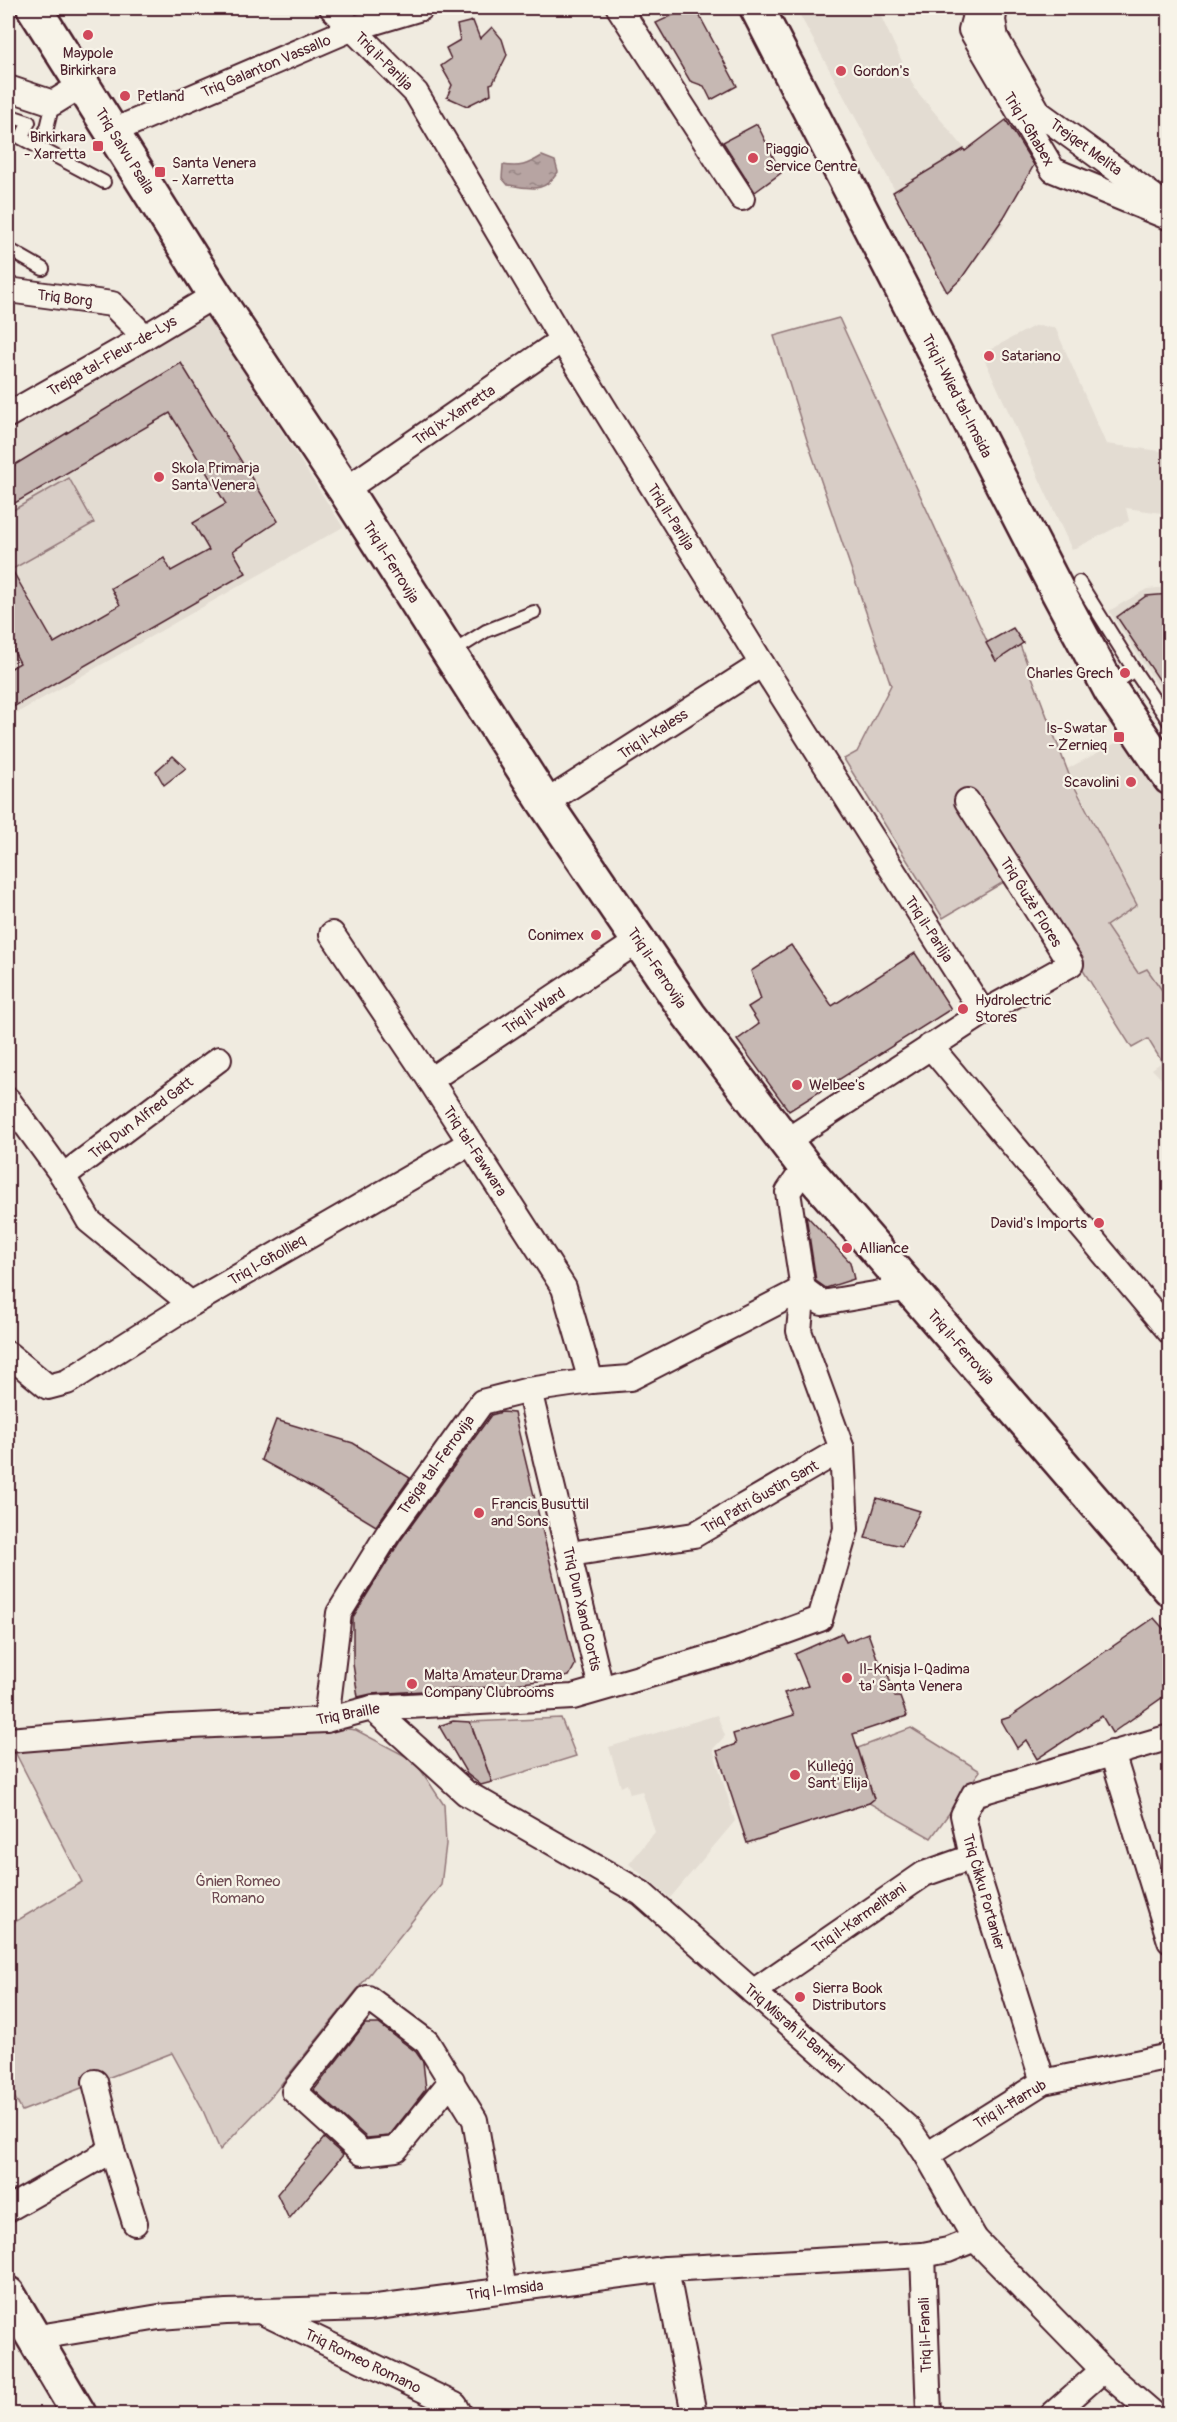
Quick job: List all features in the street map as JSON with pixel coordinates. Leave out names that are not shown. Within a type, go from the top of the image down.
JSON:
[{"type":"main road","name":"Triq Salvu Psaila","points":[[34,8],[215,295]]},
{"type":"main road","name":"Triq il-Wied tal-Imsida","points":[[757,8],[1058,592],[1122,679],[1170,778]]},
{"type":"main road","name":"Triq il-Ferrovija","points":[[215,295],[345,490],[545,803],[689,1015],[795,1154],[1169,1588]]},
{"type":"main road","points":[[16,2314],[79,2415]]},
{"type":"street","name":"Triq il-Parilja","points":[[332,8],[416,93],[562,340],[762,664],[983,1013]]},
{"type":"street","name":"Triq Galanton Vassallo","points":[[113,131],[351,29],[422,8]]},
{"type":"street","points":[[619,8],[742,198]]},
{"type":"street","name":"Triq l-Għabex","points":[[977,8],[971,30],[1053,170],[1170,218]]},
{"type":"street","name":"Trejqet Melita","points":[[995,8],[993,20],[996,38],[1039,113],[1170,209]]},
{"type":"street","points":[[8,88],[52,104],[82,85]]},
{"type":"street","name":"Triq Borg","points":[[8,290],[112,304],[145,337]]},
{"type":"street","name":"Trejqa tal-Fleur-de-Lys","points":[[8,415],[215,295]]},
{"type":"street","name":"Triq ix-Xarretta","points":[[345,490],[562,340]]},
{"type":"street","name":"Triq il-Kaless","points":[[545,803],[762,664]]},
{"type":"street","name":"Triq Ġużè Flores","points":[[795,1154],[930,1046],[983,1013],[1071,964],[967,801]]},
{"type":"street","name":"Triq tal-Fawwara","points":[[332,934],[430,1080],[564,1288],[591,1381]]},
{"type":"street","name":"Triq il-Ward","points":[[430,1080],[638,941]]},
{"type":"street","points":[[930,1046],[1170,1332]]},
{"type":"street","name":"Triq Dun Alfred Gatt","points":[[63,1176],[219,1059]]},
{"type":"street","points":[[8,1100],[63,1176],[89,1221],[190,1304]]},
{"type":"street","name":"Triq l-Għollieq","points":[[8,1354],[48,1387],[67,1382],[190,1304],[470,1143]]},
{"type":"street","points":[[795,1154],[788,1192],[803,1288],[799,1331],[842,1449]]},
{"type":"street","points":[[803,1288],[822,1303],[910,1288]]},
{"type":"street","name":"Trejqa tal-Ferrovija","points":[[326,1720],[339,1613],[387,1535],[482,1402],[529,1390],[630,1378],[803,1288]]},
{"type":"street","name":"Triq Dun Xand Cortis","points":[[529,1390],[601,1688]]},
{"type":"street","name":"Triq Patri Ġustin Sant","points":[[570,1554],[694,1535],[842,1449]]},
{"type":"street","name":"Triq Braille","points":[[8,1740],[171,1727],[326,1720],[372,1708],[573,1697],[729,1652],[820,1619],[846,1529],[842,1449]]},
{"type":"street","name":"Triq Misraħ il-Barrieri","points":[[372,1708],[466,1793],[641,1893],[910,2130],[975,2239],[1103,2370],[1154,2415]]},
{"type":"street","name":"Triq Ċikku Portanier","points":[[1042,2082],[972,1857],[963,1815],[974,1794],[1170,1737]]},
{"type":"street","points":[[1112,1753],[1170,1941]]},
{"type":"street","name":"Triq il-Karmelitani","points":[[753,1992],[924,1874],[972,1857]]},
{"type":"street","points":[[452,2080],[396,2149],[362,2153],[294,2091],[368,1998],[427,2042],[452,2080],[475,2120],[504,2290]]},
{"type":"street","name":"Triq il-Ħarrub","points":[[927,2155],[1042,2082],[1169,2058]]},
{"type":"street","points":[[95,2082],[112,2150],[135,2223]]},
{"type":"street","points":[[8,2209],[112,2150]]},
{"type":"street","name":"Triq l-Imsida","points":[[16,2314],[159,2317],[369,2308],[666,2269],[923,2255],[948,2250],[975,2239]]},
{"type":"street","name":"Triq il-Fanali","points":[[923,2255],[929,2415]]},
{"type":"street","points":[[666,2269],[694,2415]]},
{"type":"street","name":"Triq Romeo Romano","points":[[261,2311],[455,2406],[460,2415]]},
{"type":"street","points":[[1053,2415],[1103,2370]]},
{"type":"lane","points":[[37,146],[47,128],[52,104]]},
{"type":"lane","points":[[8,115],[29,122],[21,138],[104,182]]},
{"type":"lane","points":[[8,249],[43,269]]},
{"type":"lane","points":[[1079,582],[1122,679],[1158,705],[1170,723]]},
{"type":"lane","points":[[450,654],[486,631],[534,612]]},
{"type":"lane","points":[[1158,705],[1170,697]]},
{"type":"shaded area","points":[[796,8],[877,8],[915,89],[966,150],[1004,224],[958,282],[944,281]]},
{"type":"shaded area","name":"Skola Primarja Santa Venera","points":[[204,310],[343,527],[8,718],[8,427],[128,359]]},
{"type":"shaded area","points":[[1034,326],[1055,327],[1106,444],[1169,452],[1169,514],[1126,508],[1129,521],[1072,550],[982,354]]},
{"type":"shaded area","points":[[1169,587],[1169,703],[1109,611],[1147,589]]},
{"type":"shaded area","points":[[1125,738],[1169,806],[1169,1000],[1147,969],[1139,974],[1106,925],[1137,905],[1067,769]]},
{"type":"shaded area","points":[[1169,1057],[1169,1087],[1152,1069]]},
{"type":"shaded area","points":[[717,1715],[725,1736],[713,1749],[735,1821],[670,1898],[629,1864],[655,1832],[642,1791],[630,1794],[627,1784],[621,1787],[609,1747]]},
{"type":"green space","points":[[839,318],[996,661],[1020,645],[1071,780],[1137,905],[1106,926],[1138,973],[1147,969],[1169,1000],[1169,1057],[1162,1062],[1148,1039],[1132,1048],[1026,880],[1002,883],[943,918],[844,759],[857,752],[891,685],[774,336]]},
{"type":"green space","points":[[69,478],[94,523],[11,570],[8,563],[8,513]]},
{"type":"green space","points":[[561,1718],[576,1756],[492,1782],[470,1722]]},
{"type":"green space","name":"Ġnien Romeo Romano","points":[[333,1727],[356,1730],[415,1761],[444,1805],[446,1844],[441,1885],[274,2093],[220,2150],[201,2106],[172,2053],[22,2111],[8,2085],[8,1926],[82,1882],[15,1752]]},
{"type":"green space","points":[[911,1728],[980,1771],[931,1838],[869,1803],[874,1799],[858,1748]]},
{"type":"water","points":[[542,156],[555,161],[558,172],[542,187],[508,185],[502,178],[503,165],[523,165]]},
{"type":"building","points":[[686,9],[698,13],[737,86],[711,100],[704,86],[690,81],[656,23]]},
{"type":"building","points":[[473,21],[480,39],[492,27],[502,39],[507,55],[493,83],[490,84],[491,94],[467,106],[447,97],[452,85],[441,66],[451,59],[446,48],[460,40],[457,25]]},
{"type":"building","points":[[1006,120],[1034,165],[1004,217],[961,279],[947,292],[893,192],[964,149],[965,151]]},
{"type":"building","name":"Piaggio Service Centre","points":[[757,124],[781,173],[755,192],[723,142]]},
{"type":"building","points":[[181,363],[278,521],[233,551],[246,573],[8,710],[8,670],[20,663],[8,640],[8,563],[54,643],[120,605],[111,588],[164,558],[171,571],[209,550],[193,523],[226,504],[170,413],[8,507],[8,469]]},
{"type":"building","points":[[1170,594],[1170,689],[1166,690],[1117,617],[1146,596]]},
{"type":"building","points":[[1013,628],[1023,643],[996,661],[986,643]]},
{"type":"building","points":[[173,756],[186,768],[164,785],[156,771]]},
{"type":"building","points":[[791,945],[832,1006],[915,953],[951,1009],[789,1111],[737,1040],[759,1024],[748,1007],[761,999],[751,971]]},
{"type":"building","points":[[806,1215],[850,1262],[854,1279],[826,1288],[816,1281]]},
{"type":"building","name":"Francis Busuttil and Sons","points":[[502,1412],[514,1413],[575,1665],[569,1676],[554,1679],[492,1687],[371,1694],[358,1697],[353,1664],[353,1617],[400,1541],[491,1415]]},
{"type":"building","points":[[276,1420],[353,1443],[410,1478],[376,1526],[261,1460]]},
{"type":"building","points":[[877,1498],[920,1511],[902,1546],[865,1538]]},
{"type":"building","points":[[1154,1618],[1170,1636],[1170,1692],[1112,1733],[1102,1716],[1037,1759],[1026,1740],[1017,1748],[1001,1720],[1010,1717]]},
{"type":"building","name":"Kulleġġ Sant' Elija","points":[[842,1633],[846,1642],[868,1633],[877,1658],[887,1671],[895,1697],[900,1697],[907,1716],[853,1734],[874,1799],[869,1803],[747,1843],[717,1751],[736,1744],[733,1734],[794,1715],[784,1693],[808,1686],[795,1654]]},
{"type":"building","points":[[453,1721],[470,1722],[492,1782],[481,1785],[467,1774],[439,1726]]},
{"type":"building","points":[[365,2024],[379,2024],[416,2052],[423,2062],[426,2089],[389,2136],[367,2138],[314,2090]]},
{"type":"building","points":[[324,2138],[343,2155],[289,2219],[277,2194]]},
{"type":"place","name":"Maypole Birkirkara","points":[[88,35]]},
{"type":"place","name":"Gordon's","points":[[841,71]]},
{"type":"place","name":"Petland","points":[[125,96]]},
{"type":"place","name":"Birkirkara - Xarretta","points":[[98,146]]},
{"type":"place","name":"Piaggio Service Centre","points":[[753,158]]},
{"type":"place","name":"Santa Venera - Xarretta","points":[[160,172]]},
{"type":"place","name":"Satariano","points":[[989,356]]},
{"type":"place","name":"Skola Primarja Santa Venera","points":[[159,477]]},
{"type":"place","name":"Charles Grech","points":[[1125,673]]},
{"type":"place","name":"Is-Swatar - Żernieq","points":[[1119,737]]},
{"type":"place","name":"Scavolini","points":[[1131,782]]},
{"type":"place","name":"Conimex","points":[[596,935]]},
{"type":"place","name":"Hydrolectric Stores","points":[[963,1009]]},
{"type":"place","name":"Welbee's","points":[[797,1085]]},
{"type":"place","name":"David's Imports","points":[[1099,1223]]},
{"type":"place","name":"Alliance","points":[[847,1248]]},
{"type":"place","name":"Francis Busuttil and Sons","points":[[479,1513]]},
{"type":"place","name":"Il-Knisja l-Qadima ta' Santa Venera","points":[[847,1678]]},
{"type":"place","name":"Malta Amateur Drama Company Clubrooms","points":[[412,1684]]},
{"type":"place","name":"Kulleġġ Sant' Elija","points":[[795,1775]]},
{"type":"place","name":"Sierra Book Distributors","points":[[800,1997]]}]
